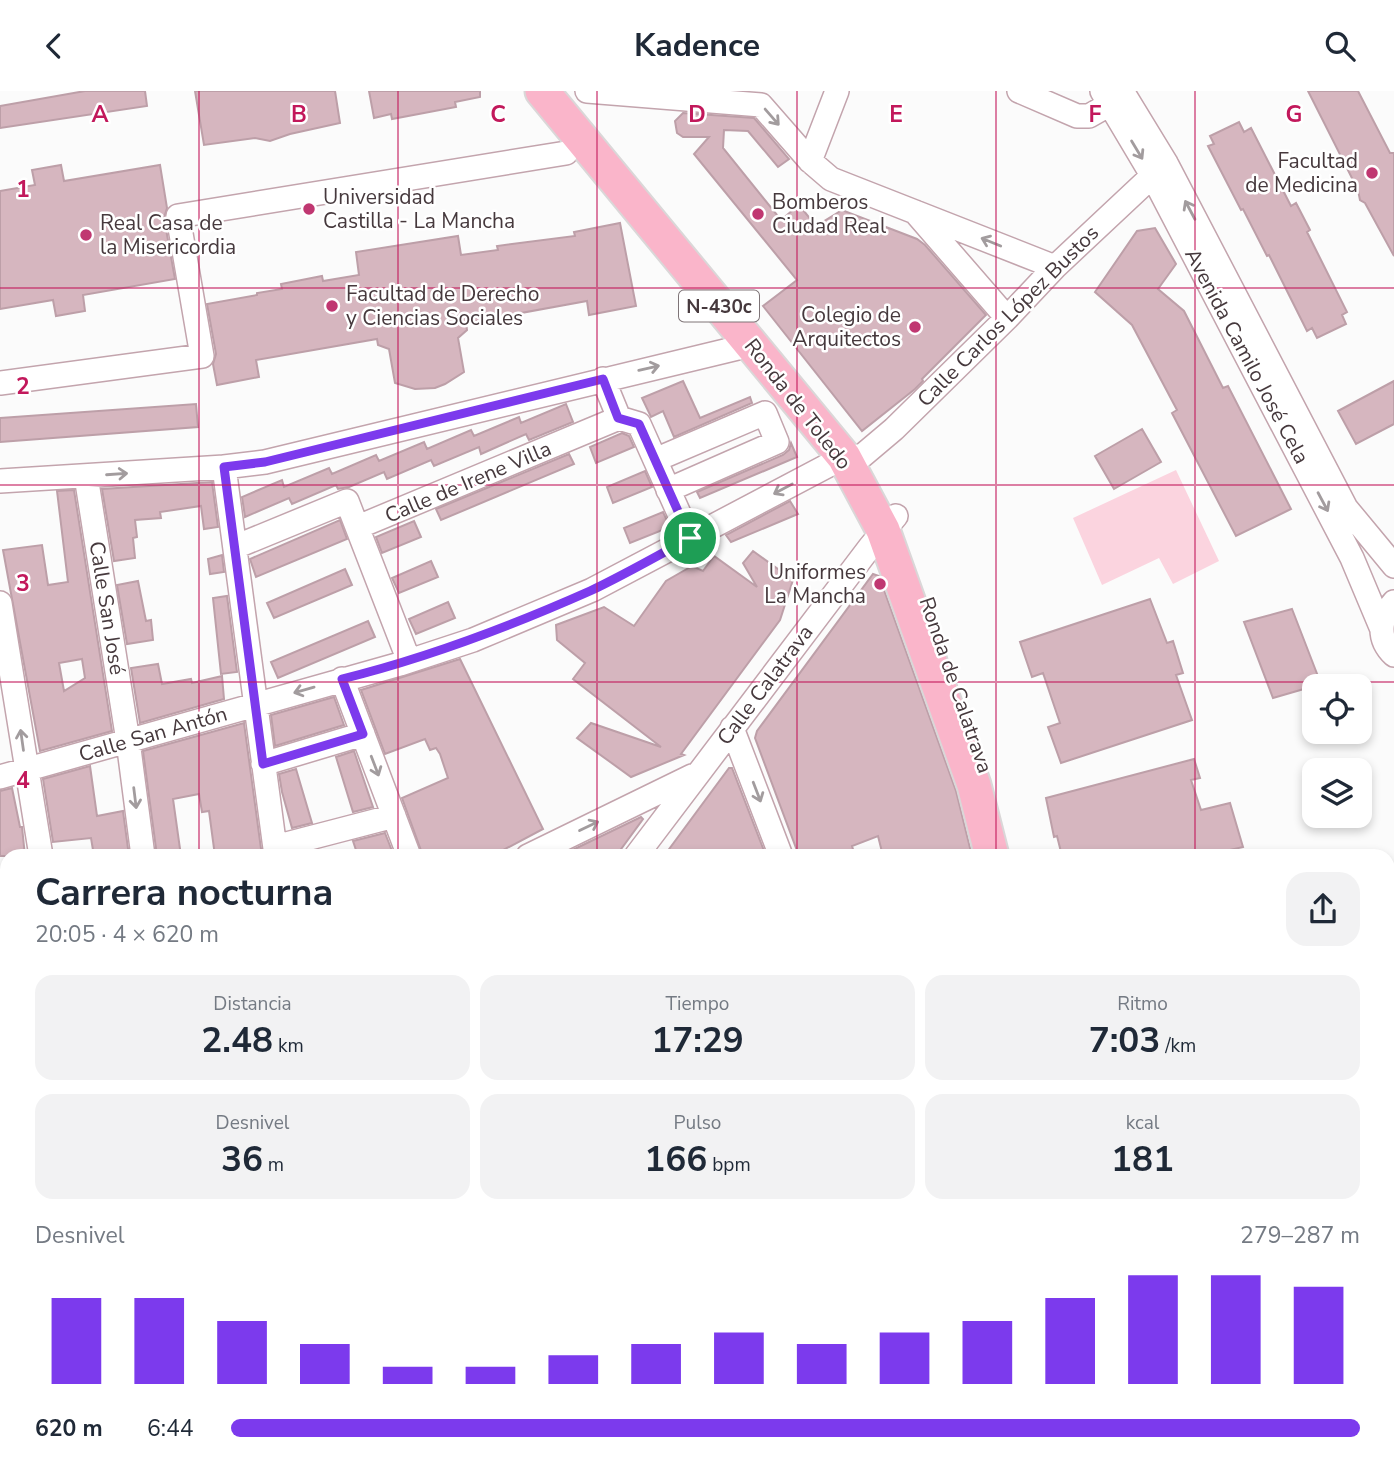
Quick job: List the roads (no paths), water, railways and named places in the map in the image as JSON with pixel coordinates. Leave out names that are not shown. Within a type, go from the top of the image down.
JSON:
[{"type":"highway","name":"Ronda de Toledo","points":[[552,92],[750,345],[853,456]]},
{"type":"highway","name":"Ronda de Toledo","points":[[552,92],[853,456],[889,523]]},
{"type":"highway","name":"Ronda de Calatrava","points":[[889,523],[974,785],[990,849]]},
{"type":"highway","name":"Ronda de Calatrava","points":[[889,523],[990,781],[1007,849]]},
{"type":"street","points":[[587,91],[761,105],[810,161],[831,179],[1055,267]]},
{"type":"street","points":[[810,161],[837,91]]},
{"type":"street","points":[[1019,91],[1077,116],[1089,116],[1111,95]]},
{"type":"street","name":"Avenida Camilo José Cela","points":[[1111,95],[1159,169],[1346,508],[1394,566]]},
{"type":"street","points":[[0,383],[202,356],[178,216],[566,153]]},
{"type":"street","name":"Avenida Camilo José Cela","points":[[1159,169],[1352,558],[1381,627],[1384,642],[1393,657]]},
{"type":"street","name":"Calle Carlos López Bustos","points":[[853,456],[894,429],[1055,267],[1159,169]]},
{"type":"street","points":[[913,210],[1007,318]]},
{"type":"street","points":[[0,481],[265,462],[750,345]]},
{"type":"street","points":[[603,379],[618,418],[639,424],[662,457],[676,487],[690,538]]},
{"type":"street","points":[[662,457],[765,413],[777,442],[676,487]]},
{"type":"street","name":"Calle de Irene Villa","points":[[358,527],[618,418]]},
{"type":"street","name":"Calle San Antón","points":[[0,777],[409,661],[473,639],[592,590],[853,456]]},
{"type":"street","points":[[224,467],[276,849]]},
{"type":"street","name":"Calle San José","points":[[86,476],[128,741],[142,849]]},
{"type":"street","name":"Calle de Irene Villa","points":[[235,547],[347,501],[409,661]]},
{"type":"street","name":"Calle Calatrava","points":[[646,849],[697,774],[889,523]]},
{"type":"street","points":[[1381,627],[1385,612],[1394,602]]},
{"type":"street","points":[[0,603],[40,849]]},
{"type":"street","points":[[342,679],[406,849]]},
{"type":"street","points":[[732,728],[778,849]]},
{"type":"street","points":[[263,764],[363,734]]},
{"type":"street","points":[[542,849],[697,774]]},
{"type":"street","points":[[283,849],[394,816]]},
{"type":"place","name":"Facultad de Medicina","points":[[1372,173]]},
{"type":"place","name":"Universidad Castilla - La Mancha","points":[[309,209]]},
{"type":"place","name":"Bomberos Ciudad Real","points":[[758,214]]},
{"type":"place","name":"Real Casa de la Misericordia","points":[[86,235]]},
{"type":"place","name":"Facultad de Derecho y Ciencias Sociales","points":[[332,306]]},
{"type":"place","name":"Colegio de Arquitectos","points":[[915,327]]},
{"type":"place","name":"Uniformes La Mancha","points":[[880,584]]}]
